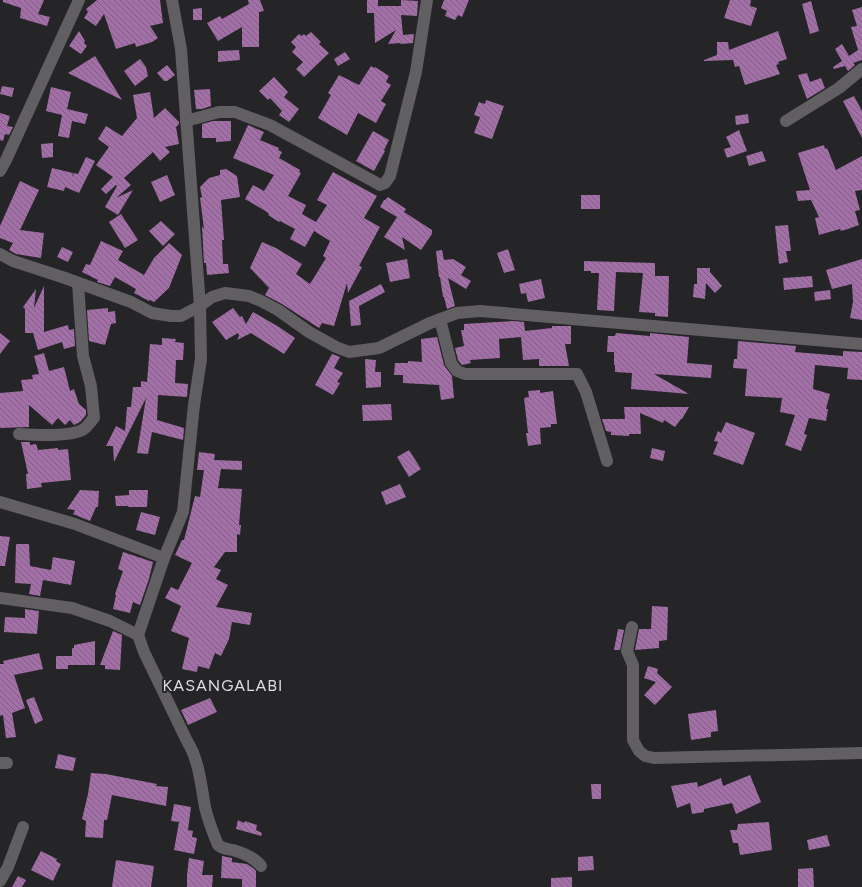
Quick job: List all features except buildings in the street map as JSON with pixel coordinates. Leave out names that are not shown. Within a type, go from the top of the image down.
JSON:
[{"type":"street","points":[[0,171],[78,0]]},
{"type":"street","points":[[172,0],[181,49],[200,306],[201,359],[194,405],[183,512],[164,558],[138,634],[144,652],[187,741],[193,750],[206,808],[218,846],[222,849],[234,851],[256,860],[261,866]]},
{"type":"street","points":[[186,121],[219,112],[235,112],[270,125],[380,185],[385,183],[390,176],[416,72],[427,0]]},
{"type":"street","points":[[786,121],[839,88],[862,69]]},
{"type":"street","points":[[0,254],[13,261],[131,302],[152,313],[181,316],[200,306],[212,297],[225,294],[249,296],[278,310],[309,332],[336,347],[349,352],[379,348],[457,313],[480,311],[862,344]]},
{"type":"street","points":[[19,434],[47,435],[72,433],[83,430],[94,418],[91,386],[83,356],[78,284]]},
{"type":"street","points":[[440,320],[451,363],[457,371],[465,374],[577,374],[586,392],[607,461]]},
{"type":"street","points":[[0,502],[75,524],[164,558]]},
{"type":"street","points":[[0,598],[72,608],[110,621],[138,634]]},
{"type":"street","points":[[632,627],[627,650],[632,665],[634,740],[639,751],[645,756],[654,758],[862,753]]},
{"type":"street","points":[[0,881],[11,860],[23,827]]},
{"type":"district","name":"KASANGALABI","points":[[223,685]]}]
